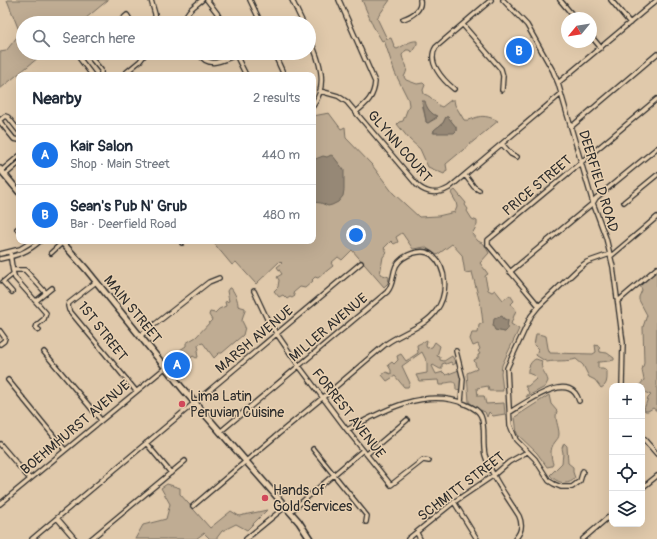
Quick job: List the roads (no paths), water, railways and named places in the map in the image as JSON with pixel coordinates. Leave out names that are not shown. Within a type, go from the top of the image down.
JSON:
[{"type":"main road","points":[[2,171],[16,188]]},
{"type":"main road","name":"MAIN STREET","points":[[65,244],[194,403],[290,512],[308,538]]},
{"type":"street","points":[[151,0],[155,16]]},
{"type":"street","points":[[186,16],[187,13],[202,0]]},
{"type":"street","points":[[206,0],[218,16]]},
{"type":"street","points":[[250,0],[258,16]]},
{"type":"street","points":[[292,0],[300,16]]},
{"type":"street","points":[[339,0],[375,82],[373,95],[369,102],[356,112]]},
{"type":"street","points":[[403,19],[409,17],[418,9],[420,0]]},
{"type":"street","points":[[454,89],[449,85],[435,66],[432,56],[436,48],[492,0]]},
{"type":"street","name":"DEERFIELD ROAD","points":[[503,0],[527,25],[553,71],[558,83],[613,267],[623,343],[622,383]]},
{"type":"street","points":[[560,0],[570,12]]},
{"type":"street","points":[[611,0],[630,23]]},
{"type":"street","points":[[558,83],[657,0]]},
{"type":"street","points":[[463,25],[501,69],[503,76],[502,90]]},
{"type":"street","points":[[597,43],[601,48]]},
{"type":"street","points":[[316,52],[321,70],[320,91],[316,102]]},
{"type":"street","points":[[571,127],[657,54]]},
{"type":"street","points":[[81,60],[90,72]]},
{"type":"street","points":[[92,60],[100,72]]},
{"type":"street","points":[[126,72],[140,60]]},
{"type":"street","points":[[205,60],[213,63],[223,60]]},
{"type":"street","points":[[239,60],[245,72]]},
{"type":"street","points":[[277,60],[283,72]]},
{"type":"street","name":"GLYNN COURT","points":[[320,91],[338,96],[346,102],[412,179],[425,191],[437,193],[445,191],[561,94]]},
{"type":"street","name":"PRICE STREET","points":[[510,272],[488,245],[488,240],[657,99]]},
{"type":"street","points":[[16,127],[8,117],[5,116],[0,120],[16,139]]},
{"type":"street","points":[[502,144],[511,154],[517,157]]},
{"type":"street","points":[[539,306],[510,272],[657,148]]},
{"type":"street","points":[[2,171],[16,159]]},
{"type":"street","points":[[2,171],[16,164]]},
{"type":"street","points":[[465,175],[474,187],[479,190]]},
{"type":"street","points":[[624,202],[657,175]]},
{"type":"street","points":[[583,472],[577,485],[572,487],[560,487],[548,480],[535,459],[516,440],[510,425],[506,368],[532,316],[539,306],[583,265],[587,262],[610,255],[657,217]]},
{"type":"street","points":[[0,254],[20,249],[28,244]]},
{"type":"street","points":[[0,259],[28,251],[36,244]]},
{"type":"street","points":[[51,253],[60,244]]},
{"type":"street","name":"MILLER AVENUE","points":[[220,432],[387,292],[392,284],[396,266],[401,260],[419,251],[427,252],[433,256],[440,266],[444,277],[444,290],[439,306],[432,316],[387,344],[322,398]]},
{"type":"street","points":[[10,252],[15,278],[45,311],[46,315],[44,319],[37,325],[36,328],[39,330]]},
{"type":"street","name":"MARSH AVENUE","points":[[32,539],[361,263]]},
{"type":"street","points":[[618,301],[657,268]]},
{"type":"street","points":[[12,292],[3,282],[13,272],[25,270],[46,293]]},
{"type":"street","points":[[140,336],[209,282],[219,278]]},
{"type":"street","name":"1ST STREET","points":[[96,282],[69,303],[69,310],[136,391]]},
{"type":"street","points":[[36,301],[52,288]]},
{"type":"street","name":"FORREST AVENUE","points":[[254,291],[268,321],[299,366],[347,430],[392,485],[423,460],[430,461]]},
{"type":"street","points":[[0,331],[5,339],[0,344]]},
{"type":"street","points":[[456,351],[463,379],[461,402]]},
{"type":"street","points":[[44,352],[101,420]]},
{"type":"street","name":"BOEHMHURST AVENUE","points":[[0,504],[165,368]]},
{"type":"street","points":[[8,380],[65,450]]},
{"type":"street","points":[[510,412],[554,388],[566,387],[573,390],[577,394],[579,401]]},
{"type":"street","points":[[193,506],[322,398]]},
{"type":"street","points":[[347,430],[400,404],[434,398],[450,399],[461,402],[477,410],[483,425],[485,454],[494,475],[522,522],[520,534],[515,539]]},
{"type":"street","points":[[367,454],[408,420]]},
{"type":"street","points":[[645,440],[657,454]]},
{"type":"street","points":[[146,443],[171,473]]},
{"type":"street","points":[[0,444],[30,479]]},
{"type":"street","points":[[313,449],[367,516],[366,522]]},
{"type":"street","points":[[290,512],[364,450]]},
{"type":"street","name":"SCHMITT STREET","points":[[408,539],[454,502],[494,475],[509,462],[527,452]]},
{"type":"street","points":[[91,539],[185,461]]},
{"type":"street","points":[[645,486],[657,476]]},
{"type":"street","points":[[454,502],[477,539]]},
{"type":"street","points":[[246,539],[285,507]]},
{"type":"street","points":[[583,539],[609,517]]},
{"type":"street","points":[[57,518],[75,539]]},
{"type":"street","points":[[417,533],[420,539]]},
{"type":"place","name":"Sean's Pub N' Grub","points":[[519,51]]},
{"type":"place","name":"Kair Salon","points":[[177,365]]},
{"type":"place","name":"Lima Latin Peruvian Cuisine","points":[[182,404]]},
{"type":"place","name":"Hands of Gold Services","points":[[265,498]]}]
